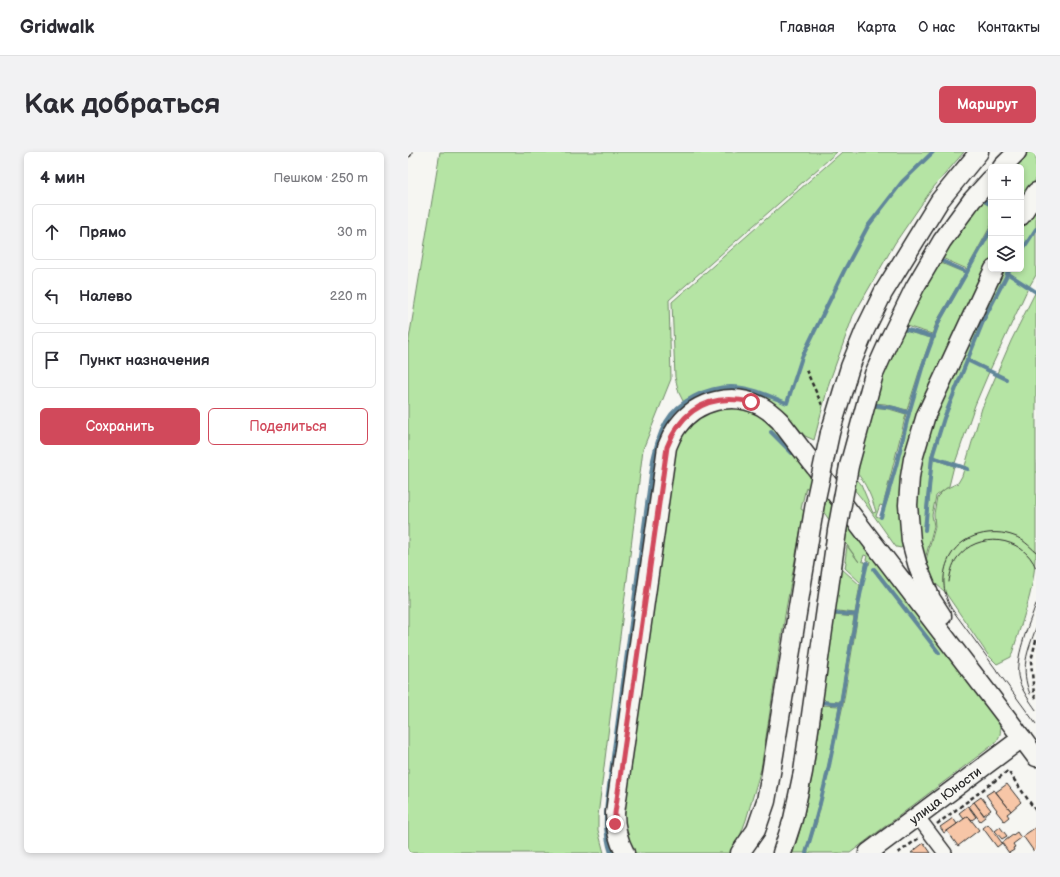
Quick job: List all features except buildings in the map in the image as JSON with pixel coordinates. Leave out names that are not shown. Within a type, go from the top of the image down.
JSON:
[{"type":"main road","points":[[747,853],[766,801],[815,503],[830,433],[850,367],[865,330],[883,293],[940,200],[979,152]]},
{"type":"main road","points":[[1005,164],[1017,152]]},
{"type":"main road","points":[[782,853],[792,820],[803,772],[837,531],[849,466],[874,374],[915,287],[942,241],[972,200],[988,182]]},
{"type":"main road","points":[[1024,211],[1036,192]]},
{"type":"main road","points":[[993,272],[924,422],[913,459],[908,505],[911,541],[918,567],[930,599],[1007,718]]},
{"type":"main road","points":[[625,853],[617,834],[615,813],[667,447],[674,431],[685,417],[704,404],[716,401],[739,399],[751,402],[762,406],[780,421],[1035,754]]},
{"type":"main road","name":"улица Юности","points":[[868,853],[1022,738]]},
{"type":"main road","points":[[740,853],[756,830]]},
{"type":"street","points":[[917,816],[945,853]]},
{"type":"path","points":[[806,370],[824,407]]},
{"type":"path","points":[[1036,640],[1031,661],[1034,695],[1036,698]]},
{"type":"path","points":[[898,853],[1008,771],[1036,811]]},
{"type":"green space","points":[[440,152],[837,152],[669,300],[671,379],[643,449],[598,816],[598,830],[604,853],[408,853],[408,345]]},
{"type":"green space","points":[[842,152],[964,152],[932,189],[895,243],[853,316],[829,383],[814,440],[805,436],[794,423],[776,409],[759,399],[676,419],[612,811],[619,853],[613,853],[608,831],[655,461],[660,440],[665,428],[685,405],[679,393],[675,377],[672,302]]},
{"type":"green space","points":[[1027,152],[1036,152],[1036,179],[1024,197],[1024,164],[1015,164]]},
{"type":"green space","points":[[982,202],[988,205],[988,230],[967,269],[942,258],[963,226]]},
{"type":"green space","points":[[1036,204],[1036,227],[1024,245],[1024,225]]},
{"type":"green space","points":[[1036,231],[1036,275],[1029,287],[1008,272],[1024,272],[1024,249]]},
{"type":"green space","points":[[988,236],[988,266],[919,416],[903,545],[901,548],[896,547],[853,488],[855,477],[861,484],[873,513],[876,512],[873,501],[863,481],[856,472],[872,407],[889,409],[906,414],[883,506],[880,505],[876,516],[881,518],[889,495],[909,412],[924,364],[940,322]]},
{"type":"green space","points":[[938,263],[965,273],[937,321],[932,334],[903,325]]},
{"type":"green space","points":[[999,272],[1007,272],[984,317],[979,315]]},
{"type":"green space","points":[[1008,274],[1028,288],[990,370],[968,359],[987,315]]},
{"type":"green space","points":[[1036,291],[1036,557],[1030,595],[1011,657],[997,664],[988,655],[945,592],[935,583],[930,574],[926,560],[935,527],[934,514],[937,497],[945,489],[958,483],[962,476],[982,408],[1011,341]]},
{"type":"green space","points":[[977,319],[982,321],[944,416],[931,455],[924,530],[926,530],[933,459],[954,466],[949,486],[936,496],[932,515],[934,526],[925,559],[920,549],[915,504],[919,462],[930,426]]},
{"type":"green space","points":[[901,330],[931,338],[907,410],[885,404],[873,403]]},
{"type":"green space","points":[[968,361],[989,372],[975,405],[955,463],[933,456],[945,418]]},
{"type":"green space","points":[[735,405],[770,419],[810,471],[850,528],[880,565],[999,723],[1000,735],[994,744],[850,853],[806,853],[817,822],[843,705],[863,584],[867,564],[869,565],[870,561],[866,560],[867,556],[864,555],[862,561],[866,563],[861,583],[845,568],[847,546],[859,562],[806,487],[801,509],[804,511],[786,609],[761,769],[739,839],[730,853],[634,853],[627,838],[624,811],[672,462],[678,437],[701,412]],"holes":[[[875,568],[940,653],[939,654],[873,570]]]},
{"type":"green space","points":[[841,560],[843,562],[842,569],[860,585],[855,613],[834,610]]},
{"type":"green space","points":[[834,615],[854,617],[840,702],[826,701],[823,698]]},
{"type":"green space","points":[[822,705],[839,706],[825,780],[805,853],[793,853],[808,798]]},
{"type":"waterway","points":[[611,853],[606,827],[607,801],[653,460],[658,441],[666,422],[671,414],[694,397],[722,388],[738,387],[759,392],[787,403],[802,357],[868,226],[902,182],[933,152]]},
{"type":"waterway","points":[[1024,247],[1036,229]]},
{"type":"waterway","points":[[881,517],[923,365],[939,321],[988,235]]},
{"type":"waterway","points":[[942,261],[967,272]]},
{"type":"waterway","points":[[925,530],[932,457],[944,418],[984,319],[1008,272]]},
{"type":"waterway","points":[[1007,273],[1036,292]]},
{"type":"waterway","points":[[904,329],[934,337]]},
{"type":"waterway","points":[[967,360],[1006,379]]},
{"type":"waterway","points":[[874,405],[894,408],[909,413]]},
{"type":"waterway","points":[[771,432],[792,453]]},
{"type":"waterway","points":[[932,457],[968,469]]},
{"type":"waterway","points":[[806,853],[822,797],[838,722],[856,615],[867,563]]},
{"type":"waterway","points":[[874,569],[939,653]]},
{"type":"waterway","points":[[832,613],[856,615]]},
{"type":"waterway","points":[[820,702],[841,704]]},
{"type":"tram line","points":[[1036,552],[1023,541],[1014,536],[997,533],[979,535],[963,542],[956,548],[948,561],[944,575],[944,588],[951,608],[1036,724]]},
{"type":"tram line","points":[[949,582],[957,558],[966,549],[987,541],[999,540],[1011,543],[1030,557],[1036,568]]},
{"type":"tram line","points":[[1036,604],[1026,632],[1018,663],[1019,680],[1022,688],[1036,710]]},
{"type":"tram line","points":[[1030,694],[1025,676],[1025,668],[1036,628]]},
{"type":"route","points":[[615,824],[615,813],[667,447],[677,426],[685,417],[704,404],[727,399],[739,399],[751,402]]}]
